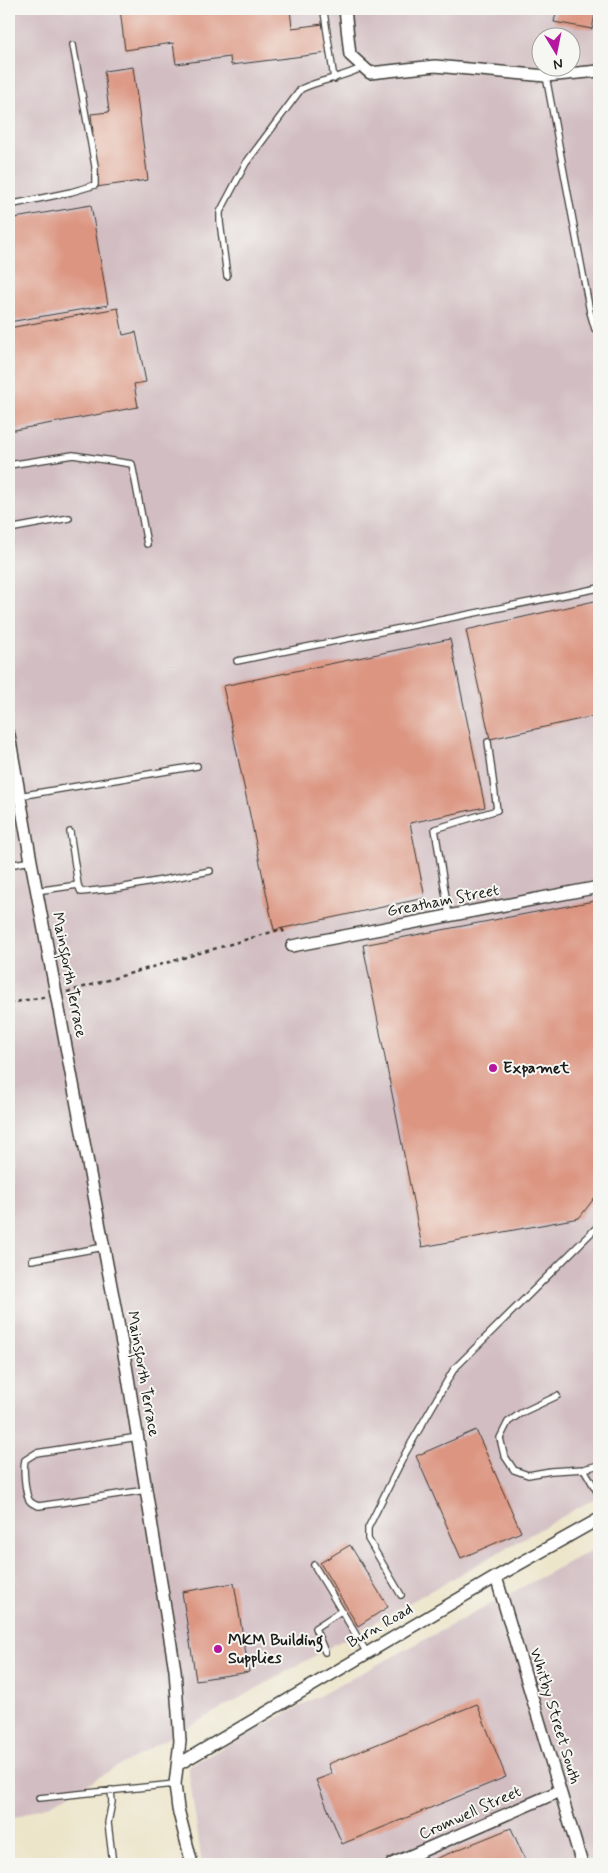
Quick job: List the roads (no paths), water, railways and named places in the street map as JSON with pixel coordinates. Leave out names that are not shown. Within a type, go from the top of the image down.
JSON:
[{"type":"street","points":[[345,9],[350,55],[370,73],[435,66],[530,75]]},
{"type":"street","points":[[580,73],[599,71]]},
{"type":"street","name":"Mainsforth Terrace","points":[[9,735],[11,766],[19,796],[57,995],[138,1437],[175,1670],[180,1741],[179,1764],[175,1784],[178,1809],[192,1864]]},
{"type":"street","name":"Greatham Street","points":[[292,946],[599,887]]},
{"type":"street","name":"Burn Road","points":[[179,1764],[496,1577],[599,1519]]},
{"type":"street","name":"Whitby Street South","points":[[496,1577],[582,1864]]},
{"type":"street","name":"Cromwell Street","points":[[392,1864],[560,1790]]},
{"type":"lane","points":[[326,9],[324,12],[334,79]]},
{"type":"lane","points":[[9,206],[95,185],[95,166],[74,45]]},
{"type":"lane","points":[[227,276],[220,212],[246,163],[301,89],[314,83],[334,79],[363,66]]},
{"type":"lane","points":[[546,78],[590,312],[595,330],[599,331]]},
{"type":"lane","points":[[9,465],[73,454],[132,464],[147,544]]},
{"type":"lane","points":[[9,529],[69,518]]},
{"type":"lane","points":[[237,662],[599,588]]},
{"type":"lane","points":[[449,916],[435,829],[497,810],[488,742]]},
{"type":"lane","points":[[19,796],[197,766]]},
{"type":"lane","points":[[70,832],[78,885],[81,892],[120,888],[210,871]]},
{"type":"lane","points":[[9,865],[31,861]]},
{"type":"lane","points":[[36,891],[78,885]]},
{"type":"lane","points":[[401,1595],[368,1539],[368,1528],[406,1452],[454,1369],[599,1225]]},
{"type":"lane","points":[[32,1260],[104,1247]]},
{"type":"lane","points":[[557,1396],[521,1413],[508,1422],[500,1438],[504,1455],[514,1470],[528,1475],[551,1471],[584,1469],[599,1465]]},
{"type":"lane","points":[[138,1437],[36,1453],[25,1460],[23,1467],[28,1499],[39,1506],[146,1490]]},
{"type":"lane","points":[[584,1469],[599,1495]]},
{"type":"lane","points":[[314,1565],[367,1653]]},
{"type":"lane","points":[[325,1652],[315,1628],[341,1611]]},
{"type":"lane","points":[[39,1798],[175,1784]]},
{"type":"lane","points":[[111,1790],[112,1802],[108,1823],[113,1864]]},
{"type":"place","name":"Expamet","points":[[493,1068]]},
{"type":"place","name":"MKM Building Supplies","points":[[218,1649]]}]
